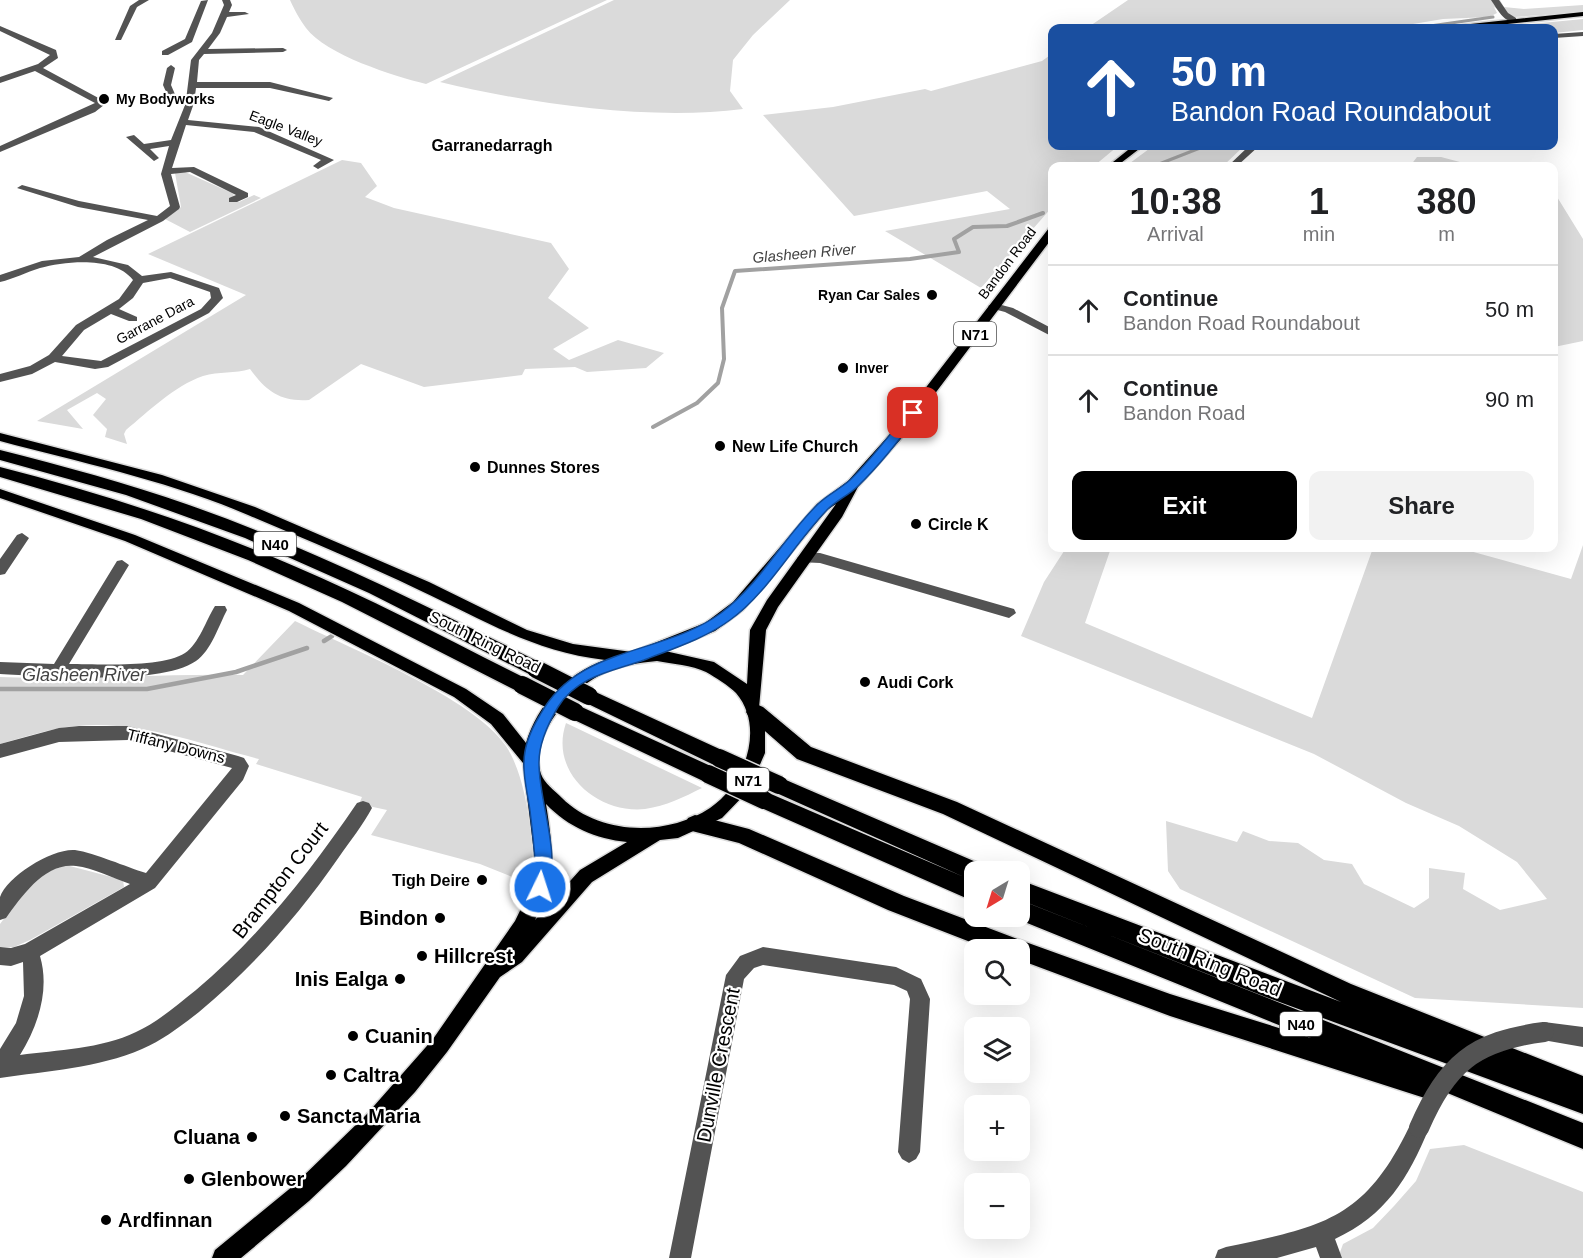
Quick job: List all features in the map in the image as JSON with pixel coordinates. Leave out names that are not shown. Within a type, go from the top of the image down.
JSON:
[{"type":"highway","name":"South Ring Road","points":[[0,455],[131,491],[209,517],[345,575],[589,696],[713,766]]},
{"type":"highway","name":"South Ring Road","points":[[0,472],[122,507],[291,572],[575,712],[713,766],[964,887]]},
{"type":"highway","points":[[754,709],[804,753],[950,808],[1040,848],[1343,992],[1583,1088]]},
{"type":"highway","name":"South Ring Road","points":[[772,793],[964,868]]},
{"type":"highway","points":[[695,824],[742,835],[896,903],[990,939]]},
{"type":"highway","name":"South Ring Road","points":[[1030,894],[1266,986],[1583,1102]]},
{"type":"highway","name":"South Ring Road","points":[[1030,914],[1583,1136]]},
{"type":"highway","points":[[1030,954],[1170,1005],[1583,1136]]},
{"type":"main road","points":[[1482,24],[1583,14]]},
{"type":"main road","points":[[1117,162],[1133,150]]},
{"type":"main road","name":"Bandon Road","points":[[754,709],[758,630],[811,555],[853,484],[940,380],[1048,236]]},
{"type":"main road","name":"N40","points":[[0,437],[157,478],[250,510],[414,581],[522,634],[573,650],[634,657]]},
{"type":"main road","name":"Bandon Road","points":[[634,657],[710,627],[726,617],[751,592],[822,507],[853,484]]},
{"type":"main road","points":[[0,494],[130,538],[294,607],[460,693],[497,719],[533,770],[543,865],[540,887],[532,910],[490,975],[418,1071],[367,1129],[304,1191],[231,1255]]},
{"type":"main road","name":"N71","points":[[675,656],[708,665],[740,688],[754,709],[760,745],[749,777],[729,802],[695,824],[655,835],[608,832],[587,825],[560,808],[533,770],[539,729],[555,700],[580,678],[604,665],[634,657],[675,656]]},
{"type":"main road","points":[[490,975],[514,956],[586,876],[655,835]]},
{"type":"street","points":[[118,38],[134,6],[145,0]]},
{"type":"street","points":[[1495,0],[1505,15],[1513,20]]},
{"type":"street","points":[[165,53],[189,40],[216,4],[225,15]]},
{"type":"street","points":[[225,15],[244,12],[250,24]]},
{"type":"street","points":[[82,260],[111,242],[159,219],[175,207],[166,171],[173,143],[184,122],[190,103],[193,86],[192,69],[225,15]]},
{"type":"street","points":[[0,28],[55,54],[52,60],[36,68],[0,80]]},
{"type":"street","points":[[1558,36],[1583,34]]},
{"type":"street","points":[[201,52],[283,50]]},
{"type":"street","points":[[0,149],[93,110],[101,103],[36,68]]},
{"type":"street","points":[[171,68],[167,85],[174,101],[190,103]]},
{"type":"street","name":"Eagle Valley","points":[[193,86],[270,85],[329,98]]},
{"type":"street","name":"Eagle Valley","points":[[184,122],[256,129],[329,160],[318,166]]},
{"type":"street","points":[[131,137],[154,158]]},
{"type":"street","points":[[142,147],[173,143]]},
{"type":"street","points":[[1236,162],[1250,150]]},
{"type":"street","points":[[166,171],[191,169],[244,195],[233,200]]},
{"type":"street","points":[[22,188],[78,204],[159,219]]},
{"type":"street","points":[[0,279],[48,263],[82,260],[125,266],[137,275],[139,280]]},
{"type":"street","name":"Garrane Dara","points":[[0,378],[20,373],[53,358],[79,328],[112,310],[129,295],[139,280],[171,275],[215,291],[217,298],[205,311],[104,364],[95,365],[53,358]]},
{"type":"street","points":[[994,306],[1009,310],[1048,331]]},
{"type":"street","name":"Garrane Dara","points":[[112,310],[133,319]]},
{"type":"street","points":[[0,570],[22,538]]},
{"type":"street","points":[[811,555],[1009,614]]},
{"type":"street","points":[[58,670],[122,565]]},
{"type":"street","points":[[0,668],[133,670],[186,660],[193,656],[220,610]]},
{"type":"street","name":"Tiffany Downs","points":[[0,752],[59,735],[79,732],[128,733],[238,762],[241,766],[237,775],[149,882],[29,952],[10,957],[0,956]]},
{"type":"street","name":"Brampton Court","points":[[0,1066],[116,1049],[136,1042],[165,1026],[232,972],[274,929],[363,808]]},
{"type":"street","points":[[0,912],[20,883],[35,871],[64,858],[75,858],[149,882]]},
{"type":"street","points":[[0,1066],[17,1041],[32,1004],[35,970],[29,952]]},
{"type":"street","name":"Dunville Crescent","points":[[680,1258],[735,975],[747,962],[763,956],[896,976],[914,985],[920,999],[909,1152]]},
{"type":"street","points":[[1226,1258],[1322,1235],[1364,1211],[1380,1197],[1401,1169],[1438,1086],[1449,1071],[1470,1053],[1508,1036],[1544,1032],[1583,1037]]},
{"type":"street","points":[[1322,1235],[1331,1258]]},
{"type":"shaded area","points":[[290,0],[607,0],[426,84],[379,70],[329,47],[306,28]]},
{"type":"shaded area","points":[[614,0],[790,0],[753,35],[733,60],[730,91],[743,109],[707,112],[630,112],[513,97],[440,82]]},
{"type":"shaded area","points":[[1128,0],[1500,0],[1504,7],[1524,9],[1583,5],[1583,12],[1514,17],[1494,7],[1497,13],[1489,17],[1443,19],[1413,24],[1093,24]]},
{"type":"shaded area","points":[[1583,19],[1583,30],[1558,33],[1558,24],[1532,24]]},
{"type":"shaded area","points":[[1048,57],[1048,150],[1113,150],[1099,162],[1048,162],[1048,212],[981,288],[885,231],[1010,209],[987,191],[854,216],[763,115],[833,107],[925,89],[931,91],[1042,61]]},
{"type":"shaded area","points":[[1148,150],[1240,150],[1227,162],[1131,162]]},
{"type":"shaded area","points":[[1417,157],[1441,157],[1460,162],[1413,162]]},
{"type":"shaded area","points":[[342,160],[361,163],[377,186],[365,197],[394,208],[551,243],[569,269],[548,298],[589,328],[553,349],[569,360],[618,340],[664,353],[646,368],[587,372],[575,367],[525,369],[522,375],[424,387],[361,364],[309,400],[290,399],[275,394],[250,369],[209,374],[182,386],[126,430],[124,434],[127,444],[105,437],[107,429],[93,415],[106,399],[97,393],[67,410],[83,429],[37,421],[246,295],[148,254]]},
{"type":"shaded area","points":[[185,172],[232,193],[234,195],[231,199],[239,202],[254,195],[261,198],[190,232],[165,219],[181,207],[175,173]]},
{"type":"shaded area","points":[[1558,198],[1583,239],[1583,341],[1558,346]]},
{"type":"shaded area","points":[[1583,545],[1583,1008],[1415,998],[1180,889],[1168,871],[1166,821],[1237,842],[1243,831],[1269,841],[1298,843],[1324,860],[1352,864],[1364,884],[1414,908],[1429,898],[1429,868],[1465,873],[1463,889],[1500,910],[1547,899],[1517,862],[1459,826],[1406,803],[1314,754],[1021,636],[1044,582],[1063,552],[1110,552],[1085,623],[1312,718],[1372,552],[1473,552],[1571,579]]},
{"type":"shaded area","points":[[295,621],[439,692],[490,728],[506,746],[521,782],[531,836],[533,852],[531,867],[525,882],[480,864],[371,835],[387,810],[359,804],[362,797],[256,764],[259,759],[192,740],[146,730],[100,725],[58,729],[0,744],[0,677],[243,675]]},
{"type":"shaded area","points":[[566,723],[702,788],[653,808],[627,809],[610,805],[594,797],[571,773],[564,758],[563,741]]},
{"type":"shaded area","points":[[66,865],[123,880],[124,887],[30,940],[14,947],[0,947],[0,924],[32,881],[42,874]]},
{"type":"shaded area","points":[[1464,1145],[1583,1192],[1583,1258],[1338,1258],[1343,1244],[1373,1228],[1416,1181],[1430,1149]]},
{"type":"waterway","name":"Glasheen River","points":[[1444,24],[1493,17]]},
{"type":"waterway","name":"Glasheen River","points":[[1164,162],[1195,150]]},
{"type":"waterway","name":"Glasheen River","points":[[653,427],[697,403],[718,383],[724,359],[722,308],[735,271],[910,259],[959,252],[954,239],[973,227],[1007,226],[1043,213]]},
{"type":"waterway","name":"Glasheen River","points":[[324,641],[332,636]]},
{"type":"waterway","name":"Glasheen River","points":[[0,689],[147,689],[236,672],[307,648]]},
{"type":"place","name":"My Bodyworks","points":[[104,99]]},
{"type":"place","name":"Ryan Car Sales","points":[[932,295]]},
{"type":"place","name":"Inver","points":[[843,368]]},
{"type":"place","name":"New Life Church","points":[[720,446]]},
{"type":"place","name":"Dunnes Stores","points":[[475,467]]},
{"type":"place","name":"Circle K","points":[[916,524]]},
{"type":"place","name":"Audi Cork","points":[[865,682]]},
{"type":"place","name":"Tigh Deire","points":[[482,880]]},
{"type":"place","name":"Bindon","points":[[440,918]]},
{"type":"place","name":"Hillcrest","points":[[422,956]]},
{"type":"place","name":"Inis Ealga","points":[[400,979]]},
{"type":"place","name":"Cuanin","points":[[353,1036]]},
{"type":"place","name":"Caltra","points":[[331,1075]]},
{"type":"place","name":"Sancta Maria","points":[[285,1116]]},
{"type":"place","name":"Cluana","points":[[252,1137]]},
{"type":"place","name":"Glenbower","points":[[189,1179]]},
{"type":"place","name":"Ardfinnan","points":[[106,1220]]},
{"type":"district","name":"Garranedarragh","points":[[492,145]]},
{"type":"route","points":[[540,887],[543,875],[542,841],[531,761],[539,729],[555,700],[566,688],[595,669],[612,662],[639,656],[710,627],[726,617],[751,592],[822,507],[853,484],[866,471],[913,413]]}]
